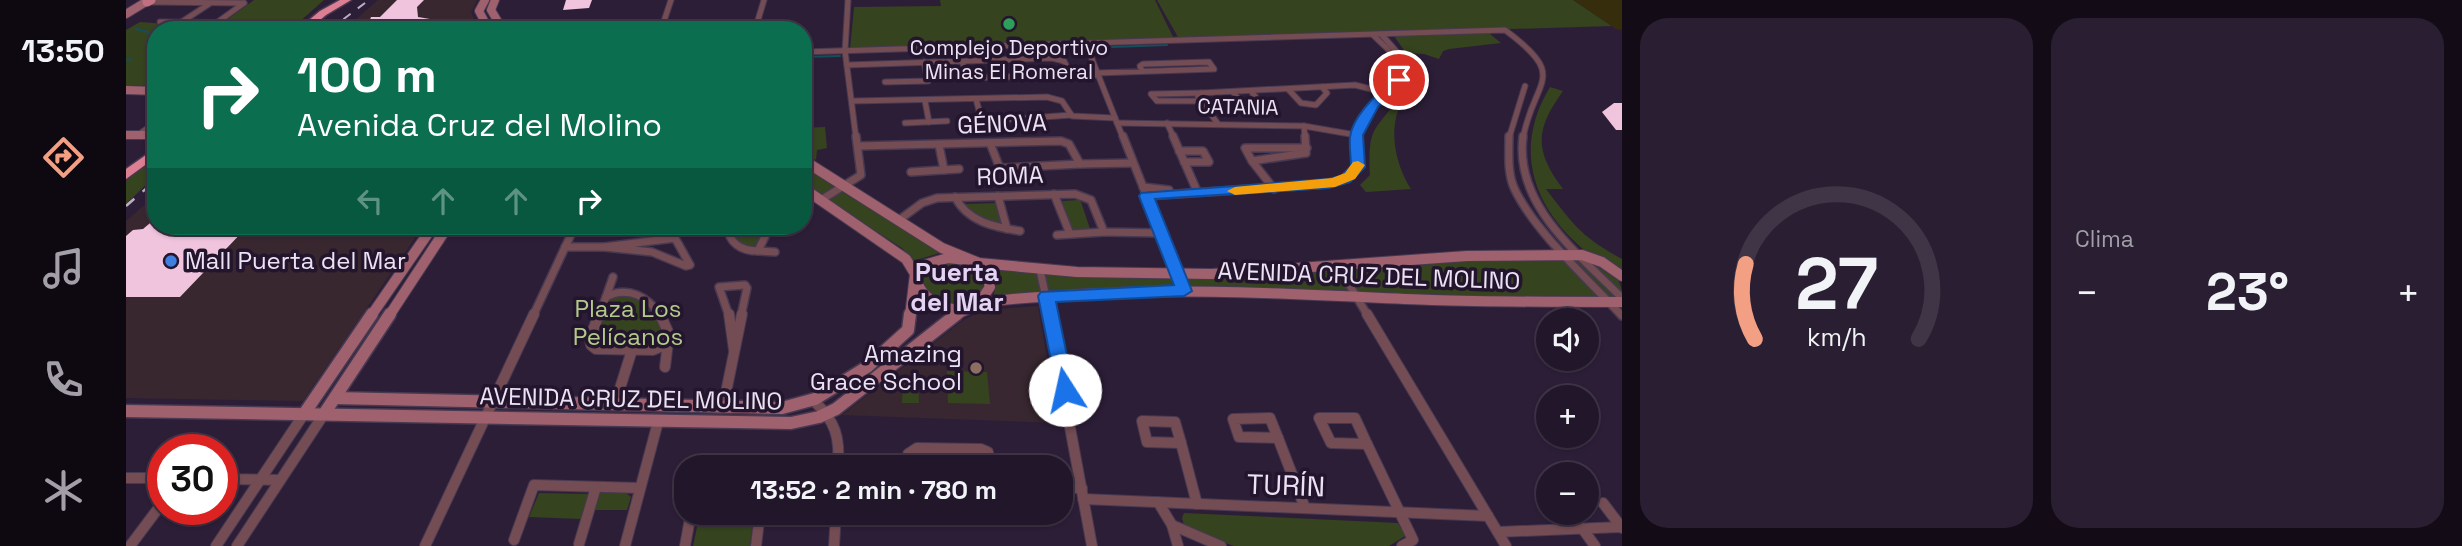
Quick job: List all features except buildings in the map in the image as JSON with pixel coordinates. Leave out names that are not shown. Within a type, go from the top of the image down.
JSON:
[{"type":"highway","points":[[306,21],[328,0]]},
{"type":"highway","points":[[310,21],[347,0]]},
{"type":"highway","points":[[126,164],[147,146]]},
{"type":"highway","points":[[126,175],[147,158]]},
{"type":"street","points":[[484,21],[479,10],[485,0]]},
{"type":"street","points":[[495,0],[491,10],[498,21]]},
{"type":"street","points":[[664,21],[671,0]]},
{"type":"street","points":[[758,21],[764,0]]},
{"type":"street","points":[[821,200],[861,175],[845,51],[848,0]]},
{"type":"street","points":[[126,14],[149,1],[246,1]]},
{"type":"street","points":[[219,21],[246,1]]},
{"type":"street","points":[[183,21],[211,3]]},
{"type":"street","points":[[812,52],[1505,30],[1529,49],[1543,68],[1542,82],[1525,130],[1527,182],[1544,214],[1622,300]]},
{"type":"street","points":[[1373,34],[1402,66]]},
{"type":"street","points":[[1146,196],[1328,184],[1350,176],[1358,167],[1356,135],[1374,105],[1399,80],[1402,66],[1395,50],[1381,34]]},
{"type":"street","points":[[1233,39],[1241,49]]},
{"type":"street","points":[[1086,44],[1184,291]]},
{"type":"street","points":[[847,65],[1055,58],[1064,61],[1071,75]]},
{"type":"street","points":[[962,60],[967,78],[1214,69],[1209,62],[1145,64],[1140,66],[1142,71]]},
{"type":"street","points":[[885,82],[928,81],[925,62]]},
{"type":"street","points":[[1201,101],[1157,101],[1151,94],[1349,86],[1385,95]]},
{"type":"street","points":[[1525,86],[1510,126],[1507,147],[1511,179],[1517,196],[1528,212],[1622,316]]},
{"type":"street","points":[[1288,89],[1301,103],[1317,105],[1327,93],[1322,87]]},
{"type":"street","points":[[126,90],[147,91]]},
{"type":"street","points":[[1233,92],[1242,104],[1261,104],[1251,91]]},
{"type":"street","points":[[1201,93],[1198,96],[1218,124]]},
{"type":"street","points":[[853,101],[1051,97],[1062,101],[1071,115]]},
{"type":"street","name":"CATANIA","points":[[975,99],[981,118],[987,121],[1071,115],[1167,123],[1304,125],[1356,135]]},
{"type":"street","points":[[925,101],[929,122]]},
{"type":"street","points":[[905,123],[947,121]]},
{"type":"street","points":[[1167,123],[1197,191]]},
{"type":"street","points":[[1252,161],[1303,154],[1307,148],[1304,125]]},
{"type":"street","points":[[1510,126],[1525,130]]},
{"type":"street","points":[[138,135],[147,128]]},
{"type":"street","points":[[126,135],[147,136]]},
{"type":"street","name":"GÉNOVA","points":[[859,146],[1064,141],[1069,144],[1080,164]]},
{"type":"street","points":[[990,143],[999,166],[1003,168],[1133,163]]},
{"type":"street","points":[[939,145],[944,170]]},
{"type":"street","points":[[1273,189],[1245,148],[1307,148]]},
{"type":"street","points":[[1179,151],[1203,151],[1209,162],[1184,162]]},
{"type":"street","points":[[812,165],[985,271],[990,287],[987,295],[970,306],[958,308],[935,304],[925,299],[915,284],[915,274],[903,255],[812,194]]},
{"type":"street","points":[[911,172],[959,169]]},
{"type":"street","points":[[1511,179],[1527,182]]},
{"type":"street","points":[[1143,187],[1182,192]]},
{"type":"street","points":[[1054,194],[1070,234]]},
{"type":"street","name":"ROMA","points":[[899,220],[929,200],[1075,194],[1087,197],[1104,232]]},
{"type":"street","points":[[998,196],[1007,229]]},
{"type":"street","points":[[955,197],[960,209],[989,225],[1020,231]]},
{"type":"street","points":[[1057,235],[1161,233]]},
{"type":"street","points":[[216,546],[427,235]]},
{"type":"street","points":[[237,546],[442,235]]},
{"type":"street","points":[[425,546],[571,235]]},
{"type":"street","points":[[729,235],[737,247],[751,252],[775,252]]},
{"type":"street","points":[[758,251],[766,235]]},
{"type":"street","points":[[565,247],[645,251],[686,266],[690,265],[674,238],[604,247]]},
{"type":"street","points":[[915,284],[918,271],[930,262],[948,258],[1040,270],[1177,274],[1263,272],[1466,256],[1582,255],[1602,262],[1622,276]]},
{"type":"street","points":[[1338,266],[1506,546]]},
{"type":"street","points":[[1040,270],[1091,546]]},
{"type":"street","points":[[613,277],[590,338],[591,345],[604,350],[653,350],[667,344]]},
{"type":"street","name":"AVENIDA CRUZ DEL MOLINO","points":[[335,398],[782,408],[814,401],[836,388],[908,330],[915,284]]},
{"type":"street","points":[[723,407],[747,287],[724,285],[719,287],[719,291],[729,314],[734,350]]},
{"type":"street","points":[[606,297],[619,290],[630,291],[653,305],[668,328],[665,368]]},
{"type":"street","name":"AVENIDA CRUZ DEL MOLINO","points":[[126,411],[781,424],[828,413],[949,319],[970,306],[988,301],[1184,291],[1462,301],[1622,300]]},
{"type":"street","points":[[615,404],[632,350]]},
{"type":"street","name":"AVENIDA CRUZ DEL MOLINO","points":[[356,415],[420,400]]},
{"type":"street","points":[[814,401],[836,422],[840,433],[839,455]]},
{"type":"street","points":[[1369,444],[1331,443],[1319,418],[1355,418],[1369,444],[1414,543],[1402,546]]},
{"type":"street","points":[[625,546],[658,422]]},
{"type":"street","points":[[1278,438],[1306,508]]},
{"type":"street","points":[[1181,443],[1197,504]]},
{"type":"street","points":[[908,455],[917,448],[981,449],[988,455]]},
{"type":"street","points":[[126,478],[147,478]]},
{"type":"street","points":[[238,479],[280,480]]},
{"type":"street","points":[[514,540],[534,485],[640,488]]},
{"type":"street","points":[[579,544],[596,486]]},
{"type":"street","name":"TURÍN","points":[[1073,491],[1158,502],[1488,516]]},
{"type":"street","points":[[1158,502],[1172,525],[1178,546]]},
{"type":"street","points":[[1603,503],[1622,528]]},
{"type":"street","points":[[130,546],[147,523]]},
{"type":"street","points":[[685,546],[689,525]]},
{"type":"street","points":[[756,546],[759,525]]},
{"type":"street","points":[[834,546],[835,525]]},
{"type":"street","points":[[1172,525],[1221,546]]},
{"type":"street","points":[[1582,528],[1595,546]]},
{"type":"street","points":[[1498,532],[1622,528]]},
{"type":"shaded area","points":[[378,0],[477,0],[471,13],[476,21],[354,21]]},
{"type":"shaded area","name":"Mall Puerta del Mar","points":[[147,203],[147,235],[417,235],[303,401],[126,398],[126,221]]},
{"type":"shaded area","name":"Amazing Grace School","points":[[1038,306],[1058,423],[842,415],[962,321],[984,310]]},
{"type":"green space","points":[[254,0],[324,0],[300,21],[225,21]]},
{"type":"green space","name":"Complejo Deportivo Minas El Romeral","points":[[940,0],[1155,0],[1175,41],[850,49],[854,7],[941,6]]},
{"type":"green space","points":[[1157,0],[1573,0],[1612,26],[1179,39]]},
{"type":"green space","points":[[140,22],[147,23],[147,86],[126,85],[126,30]]},
{"type":"green space","points":[[1490,34],[1501,43],[1449,49],[1443,51],[1439,59],[1424,54],[1406,53],[1394,36]]},
{"type":"green space","points":[[1550,87],[1563,91],[1543,129],[1543,151],[1563,189],[1546,189],[1579,229],[1622,259],[1622,271],[1584,250],[1566,233],[1541,195],[1531,154],[1532,132]]},
{"type":"green space","points":[[1400,96],[1405,97],[1396,119],[1395,144],[1401,168],[1411,189],[1366,192],[1360,185],[1370,175],[1370,147],[1374,131]]},
{"type":"green space","points":[[825,127],[827,148],[817,150],[816,160],[812,158],[812,128]]},
{"type":"green space","points":[[147,164],[147,184],[126,204],[126,181]]},
{"type":"green space","points":[[812,171],[943,252],[913,261],[902,248],[812,190]]},
{"type":"green space","points":[[1078,200],[1091,232],[1072,233],[1062,201]]},
{"type":"green space","points":[[998,203],[1005,228],[961,209],[961,204]]},
{"type":"green space","points":[[732,235],[764,235],[756,250],[744,249]]},
{"type":"green space","points":[[1590,259],[1616,278],[1622,296],[1533,301],[1108,289],[993,297],[997,282],[986,268],[1078,275],[1439,260]]},
{"type":"green space","points":[[940,263],[960,263],[973,268],[983,282],[981,293],[971,301],[959,304],[947,303],[928,293],[922,278],[928,270]]},
{"type":"green space","name":"Plaza Los Pelícanos","points":[[629,293],[651,307],[667,338],[659,347],[598,347],[593,337],[608,297]]},
{"type":"green space","points":[[947,371],[987,372],[990,404],[948,403]]},
{"type":"green space","points":[[903,376],[918,377],[919,403],[902,403]]},
{"type":"green space","points":[[917,448],[981,449],[984,455],[908,455]]},
{"type":"green space","points":[[539,493],[589,494],[581,519],[529,517]]},
{"type":"green space","points":[[596,493],[626,493],[631,497],[627,510],[590,510]]},
{"type":"green space","points":[[1184,513],[1398,523],[1405,536],[1389,546],[1234,546],[1185,529],[1182,518]]},
{"type":"green space","points":[[697,525],[753,525],[750,546],[693,546]]},
{"type":"sand","points":[[1573,0],[1622,0],[1622,30],[1616,29]]},
{"type":"waterway","points":[[136,29],[147,32]]},
{"type":"waterway","points":[[1112,47],[1167,45]]},
{"type":"waterway","points":[[812,57],[840,56]]},
{"type":"waterway","points":[[126,61],[131,59]]},
{"type":"railway","points":[[341,21],[369,0]]},
{"type":"railway","points":[[126,206],[147,188]]},
{"type":"slow traffic","points":[[1235,191],[1340,181],[1350,176],[1358,165]]},
{"type":"place","name":"Complejo Deportivo Minas El Romeral","points":[[1009,24]]},
{"type":"place","name":"Mall Puerta del Mar","points":[[171,261]]},
{"type":"place","name":"Amazing Grace School","points":[[976,368]]},
{"type":"district","name":"Puerta del Mar","points":[[957,287]]},
{"type":"route","points":[[1065,390],[1046,296],[1184,291],[1146,196],[1273,189],[1328,184],[1346,179],[1358,167],[1356,135],[1363,121],[1374,105],[1399,80]]}]
